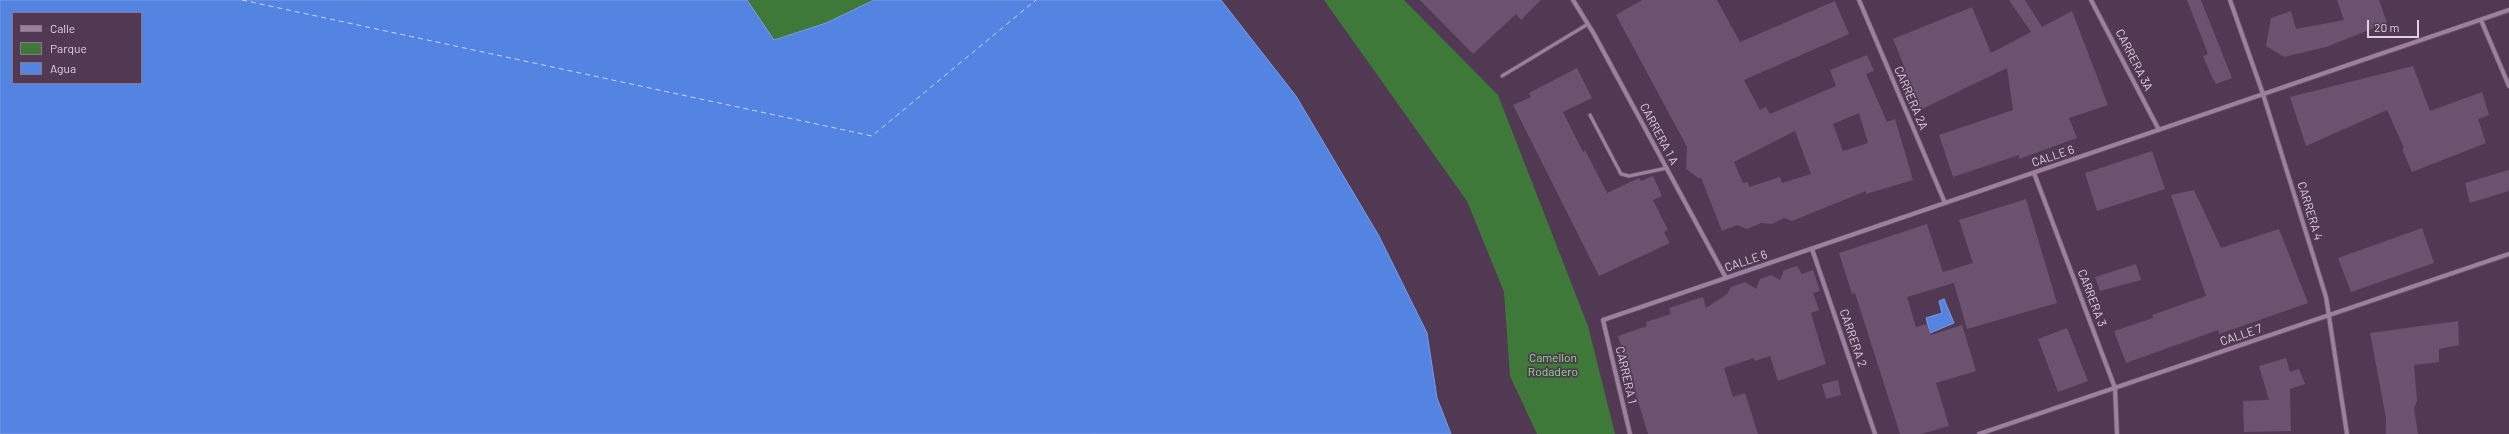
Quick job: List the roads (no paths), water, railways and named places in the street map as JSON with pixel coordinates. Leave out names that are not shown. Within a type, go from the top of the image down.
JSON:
[{"type":"street","name":"CARRERA 1 A","points":[[1573,0],[1588,24],[1726,278]]},
{"type":"street","name":"CARRERA 2A","points":[[1859,0],[1945,204]]},
{"type":"street","name":"CARRERA 3A","points":[[2091,0],[2159,130]]},
{"type":"street","name":"CARRERA 4","points":[[2230,0],[2263,94],[2326,297],[2347,434]]},
{"type":"street","name":"CALLE 6","points":[[1603,320],[2509,10]]},
{"type":"street","points":[[2480,20],[2509,86]]},
{"type":"street","name":"CARRERA 3","points":[[2034,173],[2115,388],[2117,434]]},
{"type":"street","name":"CARRERA 2","points":[[1812,249],[1875,434]]},
{"type":"street","name":"CALLE 7","points":[[1978,434],[2509,254]]},
{"type":"street","name":"CARRERA 1","points":[[1603,320],[1630,434]]},
{"type":"lane","points":[[1502,76],[1588,24]]},
{"type":"lane","points":[[1590,115],[1621,174],[1629,176],[1667,168]]},
{"type":"water","points":[[0,0],[747,0],[774,40],[826,23],[874,0],[1221,0],[1296,96],[1379,236],[1427,333],[1437,398],[1451,434],[0,434]]},
{"type":"water","points":[[1944,299],[1954,323],[1930,333],[1926,318],[1942,313],[1939,301]]},
{"type":"park label","name":"Camellon Rodadero","points":[[1553,365]]}]
